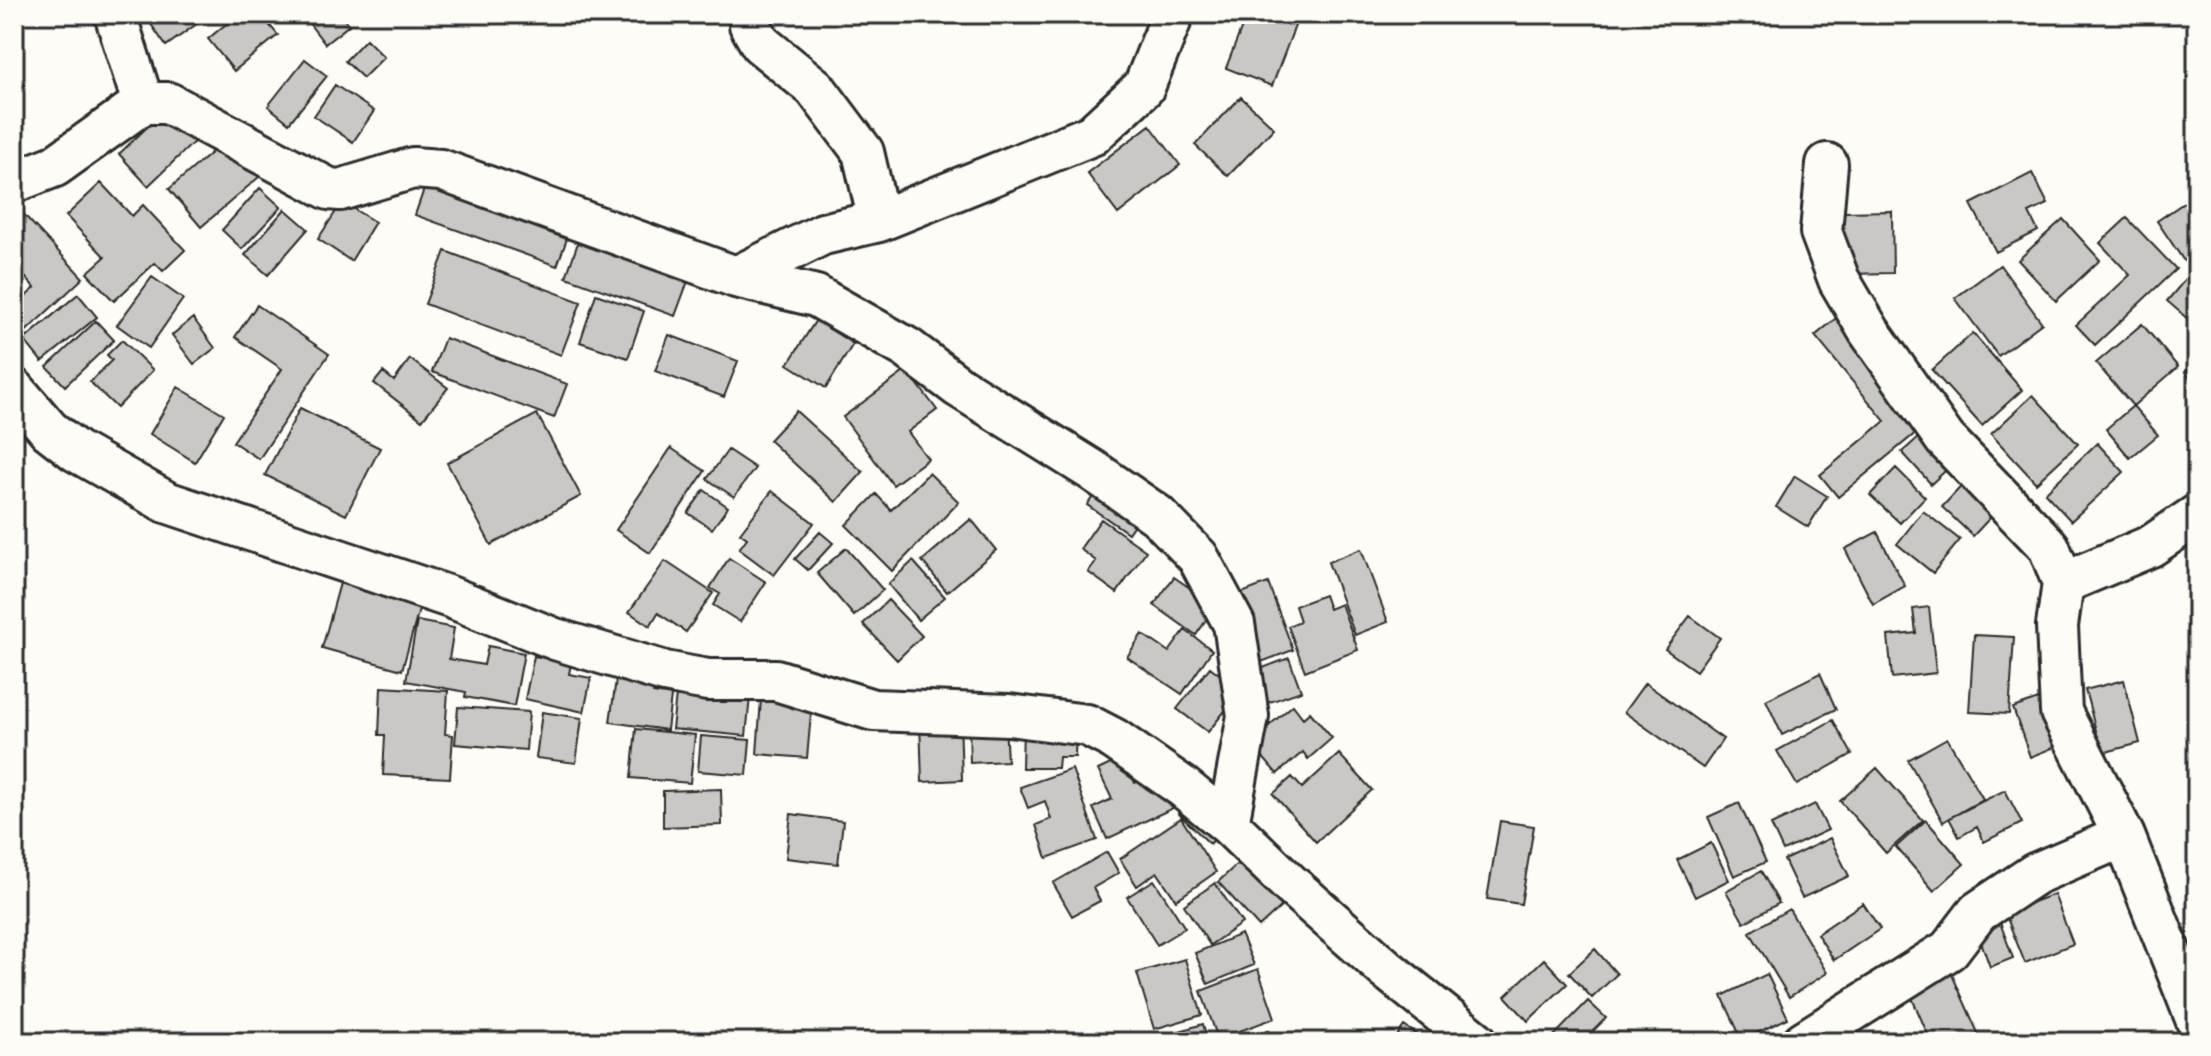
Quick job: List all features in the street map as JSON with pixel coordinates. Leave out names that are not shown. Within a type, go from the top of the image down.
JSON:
[{"type":"street","points":[[115,14],[143,103]]},
{"type":"street","points":[[751,14],[750,25],[761,44],[815,88],[863,152],[879,221]]},
{"type":"street","points":[[736,277],[823,234],[879,221],[1092,135],[1144,87],[1173,14]]},
{"type":"street","points":[[14,182],[55,166],[143,103],[175,105],[329,189],[340,190],[413,168],[441,170],[736,277],[816,296],[907,348],[959,387],[1092,470],[1157,515],[1198,557],[1234,624],[1248,716],[1228,824]]},
{"type":"street","points":[[1827,164],[1821,232],[1839,280],[1869,331],[1945,439],[2049,547],[2063,583],[2057,626],[2061,712],[2124,836],[2197,1021]]},
{"type":"street","points":[[14,389],[49,430],[76,451],[166,502],[197,515],[450,597],[555,639],[665,672],[708,680],[776,680],[873,710],[1009,715],[1087,725],[1158,768],[1228,824],[1386,969],[1477,1042]]},
{"type":"street","points":[[2063,583],[2151,546],[2197,515]]},
{"type":"street","points":[[1803,1042],[1949,950],[1978,912],[2035,874],[2124,836]]},
{"type":"building","points":[[144,14],[202,14],[205,18],[166,46]]},
{"type":"building","points":[[238,14],[260,14],[278,35],[234,71],[208,39]]},
{"type":"building","points":[[302,14],[340,14],[349,25],[325,44]]},
{"type":"building","points":[[1247,14],[1272,14],[1296,23],[1272,86],[1226,68]]},
{"type":"building","points":[[366,39],[384,57],[363,78],[345,61]]},
{"type":"building","points":[[305,59],[327,76],[289,123],[268,106]]},
{"type":"building","points":[[335,85],[374,111],[353,142],[314,116]]},
{"type":"building","points":[[1241,97],[1274,128],[1228,176],[1195,145]]},
{"type":"building","points":[[166,109],[195,141],[148,186],[119,154]]},
{"type":"building","points":[[1150,125],[1180,165],[1118,214],[1087,173]]},
{"type":"building","points":[[227,139],[259,177],[201,227],[169,189]]},
{"type":"building","points":[[2032,173],[2048,204],[2029,213],[2038,231],[1996,252],[1971,204]]},
{"type":"building","points":[[429,175],[572,225],[557,266],[415,215]]},
{"type":"building","points":[[101,183],[132,216],[143,205],[185,250],[163,271],[155,263],[114,301],[87,273],[105,257],[66,216]]},
{"type":"building","points":[[260,188],[281,207],[242,249],[222,230]]},
{"type":"building","points":[[2197,194],[2197,252],[2184,261],[2157,221]]},
{"type":"building","points":[[342,202],[375,222],[351,261],[318,239]]},
{"type":"building","points":[[14,204],[83,278],[22,335],[14,327],[14,307],[35,288],[14,265]]},
{"type":"building","points":[[285,209],[308,229],[268,275],[245,255]]},
{"type":"building","points":[[1892,211],[1893,273],[1844,274],[1843,212]]},
{"type":"building","points":[[2127,218],[2176,269],[2095,345],[2076,325],[2130,275],[2100,243]]},
{"type":"building","points":[[2063,219],[2100,260],[2056,301],[2018,260]]},
{"type":"building","points":[[582,231],[692,270],[675,316],[566,277]]},
{"type":"building","points":[[445,251],[581,302],[561,355],[425,304]]},
{"type":"building","points":[[2000,265],[2042,323],[1998,356],[1955,298]]},
{"type":"building","points":[[2194,269],[2197,271],[2197,327],[2167,301]]},
{"type":"building","points":[[152,277],[183,299],[149,348],[117,325]]},
{"type":"building","points":[[78,294],[97,317],[42,362],[24,340]]},
{"type":"building","points":[[596,294],[644,311],[628,358],[580,342]]},
{"type":"building","points":[[257,305],[329,354],[259,459],[233,442],[282,369],[235,337]]},
{"type":"building","points":[[1841,314],[1929,422],[1838,497],[1820,475],[1885,421],[1815,336]]},
{"type":"building","points":[[193,318],[215,348],[194,364],[172,335]]},
{"type":"building","points":[[816,320],[853,344],[826,388],[788,364]]},
{"type":"building","points":[[96,321],[114,340],[65,386],[47,367]]},
{"type":"building","points":[[2142,324],[2178,367],[2133,406],[2096,363]]},
{"type":"building","points":[[1973,333],[2022,390],[1982,426],[1932,370]]},
{"type":"building","points":[[669,335],[738,361],[724,397],[655,371]]},
{"type":"building","points":[[445,338],[567,384],[554,418],[432,372]]},
{"type":"building","points":[[122,340],[153,370],[117,408],[90,382],[112,360],[107,355]]},
{"type":"building","points":[[410,359],[448,388],[422,420],[374,383],[383,372],[394,381]]},
{"type":"building","points":[[2197,361],[2197,386],[2185,372]]},
{"type":"building","points":[[907,370],[937,410],[908,432],[928,459],[893,485],[843,417]]},
{"type":"building","points":[[178,387],[224,414],[195,462],[150,434]]},
{"type":"building","points":[[2033,395],[2078,444],[2036,483],[1991,434]]},
{"type":"building","points":[[2133,406],[2158,435],[2130,458],[2106,429]]},
{"type":"building","points":[[300,408],[380,448],[346,515],[265,475]]},
{"type":"building","points":[[796,411],[863,472],[836,502],[769,440]]},
{"type":"building","points":[[537,414],[581,496],[491,545],[447,463]]},
{"type":"building","points":[[1927,430],[1955,462],[1931,484],[1902,452]]},
{"type":"building","points":[[2097,443],[2124,472],[2071,521],[2045,493]]},
{"type":"building","points":[[671,448],[705,471],[650,553],[616,530]]},
{"type":"building","points":[[728,450],[755,468],[734,497],[707,479]]},
{"type":"building","points":[[1896,468],[1925,497],[1900,523],[1870,495]]},
{"type":"building","points":[[929,473],[959,502],[892,571],[846,525],[876,494],[891,510]]},
{"type":"building","points":[[1795,476],[1827,496],[1808,527],[1776,507]]},
{"type":"building","points":[[1969,478],[2000,507],[1973,536],[1942,507]]},
{"type":"building","points":[[1104,482],[1144,510],[1128,533],[1087,505]]},
{"type":"building","points":[[704,490],[728,507],[712,529],[688,513]]},
{"type":"building","points":[[772,491],[814,523],[774,575],[739,549],[747,538],[740,533]]},
{"type":"building","points":[[1923,511],[1960,540],[1933,573],[1897,544]]},
{"type":"building","points":[[971,519],[996,550],[947,592],[922,561]]},
{"type":"building","points":[[1101,519],[1146,551],[1117,593],[1088,572],[1096,561],[1080,549]]},
{"type":"building","points":[[820,532],[833,543],[808,570],[795,559]]},
{"type":"building","points":[[1877,532],[1905,586],[1873,604],[1845,549]]},
{"type":"building","points":[[846,548],[883,590],[854,616],[817,573]]},
{"type":"building","points":[[1361,549],[1388,622],[1355,635],[1328,562]]},
{"type":"building","points":[[729,558],[766,582],[740,622],[713,605],[720,594],[710,588]]},
{"type":"building","points":[[665,561],[713,593],[686,632],[658,613],[650,626],[629,612]]},
{"type":"building","points":[[913,561],[945,597],[918,620],[888,584]]},
{"type":"building","points":[[1174,577],[1216,606],[1196,635],[1154,605]]},
{"type":"building","points":[[340,583],[420,606],[402,670],[322,648]]},
{"type":"building","points":[[1268,583],[1293,650],[1256,664],[1231,597]]},
{"type":"building","points":[[1324,595],[1329,609],[1341,604],[1358,650],[1305,671],[1288,626],[1300,621],[1295,606]]},
{"type":"building","points":[[888,600],[922,636],[897,660],[863,624]]},
{"type":"building","points":[[1929,607],[1936,673],[1892,678],[1888,636],[1916,633],[1913,609]]},
{"type":"building","points":[[1690,616],[1720,638],[1696,671],[1665,649]]},
{"type":"building","points":[[417,621],[454,628],[449,659],[484,665],[488,646],[524,653],[514,706],[465,697],[466,692],[406,681]]},
{"type":"building","points":[[1185,630],[1212,650],[1182,694],[1127,657],[1142,634],[1169,652]]},
{"type":"building","points":[[1974,635],[2014,637],[2009,714],[1969,712]]},
{"type":"building","points":[[534,656],[571,663],[569,674],[591,678],[584,712],[525,699]]},
{"type":"building","points":[[1289,658],[1301,691],[1259,706],[1247,674]]},
{"type":"building","points":[[1210,667],[1241,691],[1208,732],[1177,709]]},
{"type":"building","points":[[617,672],[656,677],[653,693],[671,696],[667,730],[610,722]]},
{"type":"building","points":[[1820,673],[1836,709],[1782,735],[1766,700]]},
{"type":"building","points":[[2124,680],[2140,743],[2102,753],[2085,690]]},
{"type":"building","points":[[1645,683],[1723,739],[1703,768],[1624,712]]},
{"type":"building","points":[[381,687],[448,691],[445,734],[453,735],[450,778],[383,775],[385,735],[379,735]]},
{"type":"building","points":[[751,687],[746,736],[672,729],[676,695],[706,698]]},
{"type":"building","points":[[2044,697],[2060,745],[2030,757],[2013,708]]},
{"type":"building","points":[[761,699],[812,703],[807,758],[757,754]]},
{"type":"building","points":[[1293,705],[1303,718],[1310,712],[1332,738],[1308,759],[1303,752],[1277,774],[1250,742]]},
{"type":"building","points":[[458,707],[529,712],[526,750],[455,744]]},
{"type":"building","points":[[542,712],[582,718],[576,763],[536,758]]},
{"type":"building","points":[[960,718],[962,780],[922,782],[920,721]]},
{"type":"building","points":[[1833,720],[1852,754],[1797,785],[1777,751]]},
{"type":"building","points":[[1005,723],[1007,761],[970,763],[969,725]]},
{"type":"building","points":[[1023,725],[1076,725],[1075,757],[1059,757],[1058,768],[1022,768]]},
{"type":"building","points":[[636,729],[695,735],[690,783],[631,778]]},
{"type":"building","points":[[701,736],[750,740],[747,775],[698,771]]},
{"type":"building","points":[[1947,738],[1983,799],[1943,822],[1908,760]]},
{"type":"building","points":[[1339,754],[1372,790],[1316,842],[1273,794],[1292,777],[1302,788]]},
{"type":"building","points":[[1123,758],[1135,783],[1158,771],[1175,807],[1107,839],[1093,808],[1112,799],[1098,770]]},
{"type":"building","points":[[1877,768],[1923,820],[1886,853],[1840,801]]},
{"type":"building","points":[[1072,769],[1097,840],[1047,858],[1036,825],[1051,819],[1045,801],[1028,808],[1020,787]]},
{"type":"building","points":[[721,789],[722,825],[663,827],[663,791]]},
{"type":"building","points":[[2005,790],[2022,823],[1984,842],[1977,827],[1959,837],[1949,818]]},
{"type":"building","points":[[1194,796],[1226,826],[1210,844],[1178,813]]},
{"type":"building","points":[[1739,803],[1766,862],[1734,876],[1708,817]]},
{"type":"building","points":[[1815,804],[1828,830],[1783,851],[1771,825]]},
{"type":"building","points":[[791,814],[843,821],[838,864],[786,858]]},
{"type":"building","points":[[1181,818],[1216,872],[1176,900],[1157,872],[1137,886],[1120,859]]},
{"type":"building","points":[[1926,820],[1964,864],[1934,891],[1896,847]]},
{"type":"building","points":[[1500,821],[1534,826],[1521,904],[1487,899]]},
{"type":"building","points":[[1830,838],[1849,876],[1802,898],[1784,860]]},
{"type":"building","points":[[1711,843],[1729,880],[1695,897],[1677,860]]},
{"type":"building","points":[[1253,849],[1294,895],[1259,927],[1218,882]]},
{"type":"building","points":[[1107,852],[1119,873],[1093,888],[1100,901],[1072,916],[1053,883]]},
{"type":"building","points":[[1761,871],[1779,903],[1744,923],[1726,891]]},
{"type":"building","points":[[1154,880],[1185,928],[1157,945],[1127,897]]},
{"type":"building","points":[[1215,883],[1242,923],[1210,945],[1184,905]]},
{"type":"building","points":[[2054,894],[2073,944],[2025,963],[2005,913]]},
{"type":"building","points":[[1863,903],[1880,929],[1834,960],[1817,934]]},
{"type":"building","points":[[1789,909],[1827,973],[1789,997],[1750,932]]},
{"type":"building","points":[[1998,917],[2013,958],[1990,967],[1975,925]]},
{"type":"building","points":[[1241,934],[1254,965],[1208,984],[1195,953]]},
{"type":"building","points":[[1595,949],[1617,974],[1592,998],[1569,973]]},
{"type":"building","points":[[1185,959],[1202,1015],[1154,1029],[1137,973]]},
{"type":"building","points":[[1544,959],[1567,984],[1528,1021],[1505,996]]},
{"type":"building","points":[[1258,969],[1275,1018],[1218,1039],[1201,991]]},
{"type":"building","points":[[1951,972],[1982,1042],[1931,1042],[1909,991]]},
{"type":"building","points":[[1767,974],[1788,1018],[1742,1040],[1722,996]]},
{"type":"building","points":[[1588,1001],[1606,1018],[1590,1034],[1598,1042],[1548,1042]]},
{"type":"building","points":[[1203,1024],[1208,1042],[1146,1041]]},
{"type":"building","points":[[1404,1026],[1430,1042],[1393,1042]]},
{"type":"building","points":[[1269,1031],[1272,1042],[1230,1042]]}]
